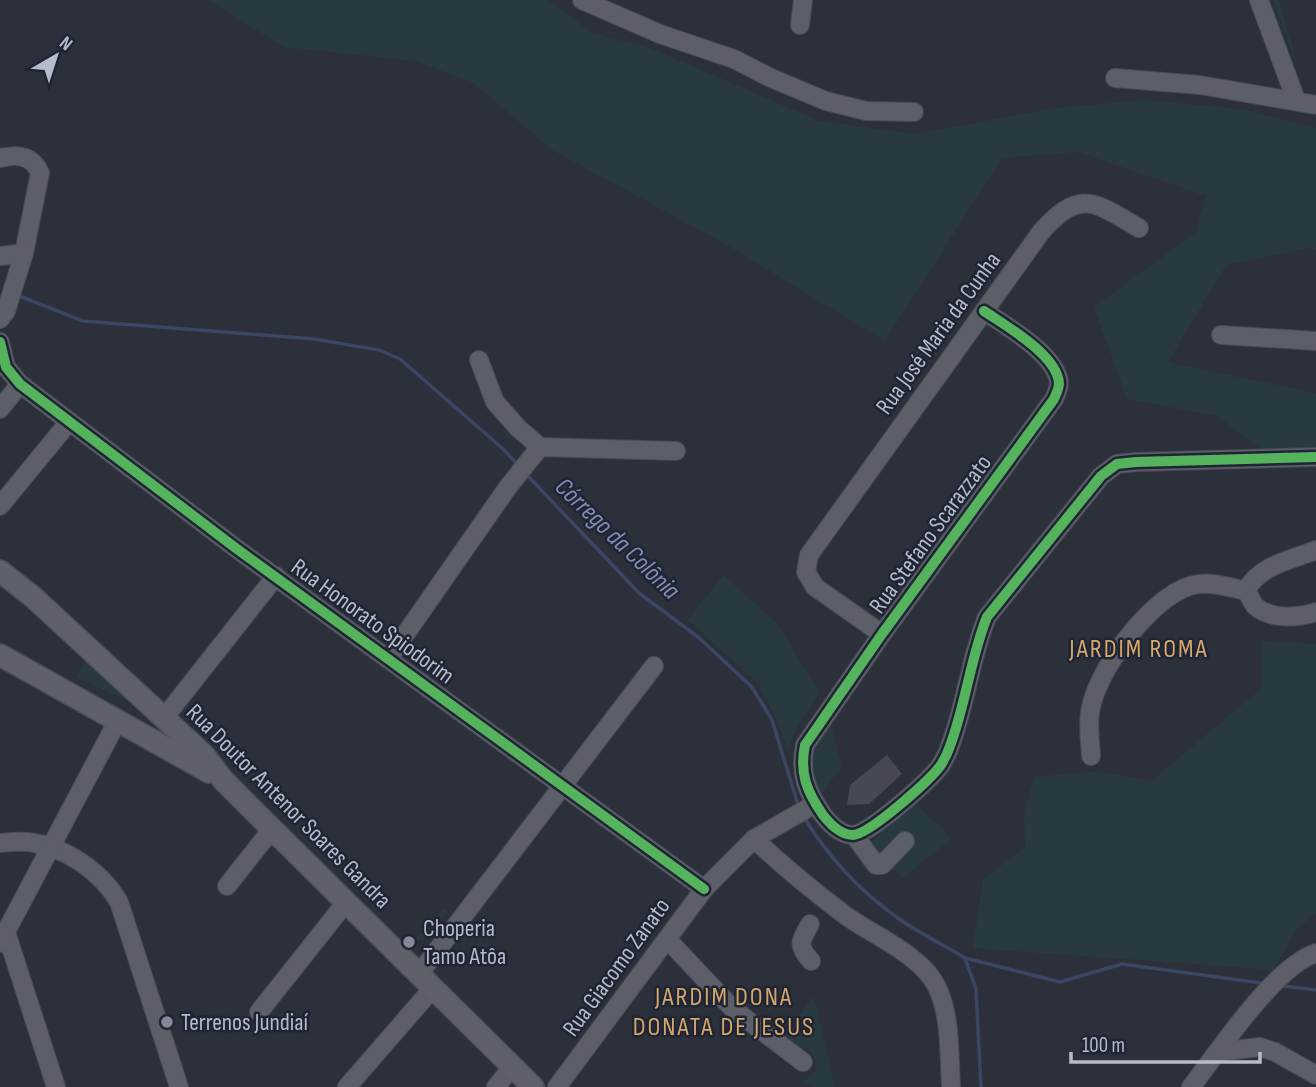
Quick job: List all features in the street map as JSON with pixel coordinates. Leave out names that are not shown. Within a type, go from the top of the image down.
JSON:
[{"type":"main road","name":"Rua Doutor Antenor Soares Gandra","points":[[0,571],[33,597],[204,755],[223,780],[533,1087]]},
{"type":"main road","points":[[0,655],[223,780]]},
{"type":"main road","points":[[122,722],[150,727],[158,725],[163,718]]},
{"type":"street","points":[[582,0],[660,34],[734,59],[826,101],[866,111],[914,112]]},
{"type":"street","points":[[800,25],[803,0]]},
{"type":"street","points":[[1259,0],[1296,100]]},
{"type":"street","points":[[1115,78],[1199,85],[1316,105]]},
{"type":"street","points":[[0,158],[14,155],[26,157],[35,163],[40,173],[24,253],[3,315]]},
{"type":"street","name":"Rua José Maria da Cunha","points":[[883,634],[815,587],[806,572],[809,555],[1056,214],[1071,205],[1085,203],[1102,206],[1139,228]]},
{"type":"street","points":[[0,257],[24,253]]},
{"type":"street","name":"Rua Stefano Scarazzato","points":[[811,806],[804,782],[802,761],[805,746],[1054,399],[1059,387],[1058,376],[1042,354],[984,311]]},
{"type":"street","points":[[1221,335],[1316,341]]},
{"type":"street","points":[[0,342],[6,367],[20,384],[0,409]]},
{"type":"street","points":[[478,360],[495,402],[537,452]]},
{"type":"street","name":"Rua Honorato Spiodorim","points":[[20,384],[387,659],[704,889]]},
{"type":"street","points":[[0,506],[69,422]]},
{"type":"street","points":[[387,659],[508,487],[537,452],[676,451]]},
{"type":"street","points":[[811,806],[839,831],[853,835],[868,830],[890,814],[940,766],[950,746],[977,641],[987,617],[1101,476],[1117,464],[1316,457]]},
{"type":"street","points":[[1246,591],[1252,579],[1262,571],[1316,550]]},
{"type":"street","points":[[163,718],[276,576]]},
{"type":"street","points":[[1091,756],[1089,724],[1092,703],[1103,676],[1124,644],[1160,601],[1177,590],[1199,584],[1246,591]]},
{"type":"street","points":[[1246,591],[1254,605],[1268,613],[1297,618],[1316,612]]},
{"type":"street","points":[[347,1087],[426,981],[563,786],[654,666]]},
{"type":"street","points":[[56,1087],[3,938],[50,848],[122,722]]},
{"type":"street","name":"Rua Giacomo Zanato","points":[[558,1087],[704,889],[754,839],[811,806]]},
{"type":"street","points":[[228,886],[272,829]]},
{"type":"street","points":[[853,835],[876,865],[882,865],[905,841]]},
{"type":"street","points":[[754,839],[780,864],[845,915],[911,958],[927,972],[937,986],[945,1009],[951,1087]]},
{"type":"street","points":[[0,843],[28,842],[50,848],[77,860],[110,886],[119,902],[179,1087]]},
{"type":"street","points":[[259,1012],[346,901]]},
{"type":"street","points":[[810,924],[801,945],[811,961]]},
{"type":"street","points":[[667,939],[733,1009],[803,1062]]},
{"type":"street","points":[[1191,1087],[1281,975],[1306,956],[1316,953]]},
{"type":"street","points":[[1218,1052],[1260,1047],[1304,1066],[1316,1075]]},
{"type":"street","points":[[496,1087],[512,1067]]},
{"type":"shaded area","points":[[208,0],[548,0],[592,33],[653,49],[819,121],[916,134],[1054,108],[1145,100],[1241,109],[1316,128],[1316,250],[1308,248],[1226,265],[1168,362],[1316,393],[1316,449],[1261,448],[1216,416],[1127,399],[1094,307],[1196,232],[1206,196],[1078,152],[1002,158],[885,341],[722,242],[552,150],[472,82],[415,61],[284,47]]},
{"type":"shaded area","points":[[1273,0],[1279,0],[1300,74]]},
{"type":"shaded area","points":[[723,575],[777,623],[820,693],[796,728],[789,748],[796,775],[776,717],[758,684],[688,620]]},
{"type":"shaded area","points":[[1262,641],[1316,644],[1316,914],[1298,927],[1274,970],[973,948],[983,879],[1025,847],[1024,813],[1034,777],[1099,771],[1151,781],[1262,688]]},
{"type":"shaded area","points":[[86,658],[139,706],[76,678]]},
{"type":"shaded area","points":[[830,723],[842,766],[818,798],[811,786],[810,749]]},
{"type":"shaded area","points":[[915,803],[952,838],[903,878],[866,847]]},
{"type":"shaded area","points":[[444,908],[448,912],[423,939],[415,940]]},
{"type":"shaded area","points":[[814,996],[835,1087],[812,1087],[801,1082],[815,1071],[815,1058],[806,1048],[797,1047],[782,1037]]},
{"type":"building","points":[[887,755],[902,774],[869,804],[847,805],[850,785]]},
{"type":"waterway","name":"Córrego da Colônia","points":[[17,295],[83,321],[314,339],[379,350],[400,359],[519,466]]},
{"type":"waterway","name":"Córrego da Colônia","points":[[527,475],[639,593],[698,637],[752,687],[772,720],[799,808]]},
{"type":"waterway","name":"Córrego da Colônia","points":[[804,817],[834,859],[881,906],[965,958],[976,989],[981,1087]]},
{"type":"waterway","points":[[965,958],[1060,982],[1122,964],[1261,983]]},
{"type":"waterway","points":[[1284,986],[1316,990]]},
{"type":"cycle path","points":[[984,311],[1029,342],[1050,362],[1056,372],[1058,387],[1054,399],[882,634],[805,745],[803,765],[809,790],[817,807],[844,833],[853,835],[872,826],[913,793],[941,765],[955,730],[987,617],[1101,476],[1117,464],[1136,462],[1316,457]]},
{"type":"cycle path","points":[[0,342],[6,367],[20,384],[237,549],[704,889]]},
{"type":"place","name":"Choperia Tamo Atôa","points":[[409,942]]},
{"type":"place","name":"Terrenos Jundiaí","points":[[167,1022]]},
{"type":"district","name":"JARDIM ROMA","points":[[1139,648]]},
{"type":"district","name":"JARDIM DONA DONATA DE JESUS","points":[[724,1011]]}]
